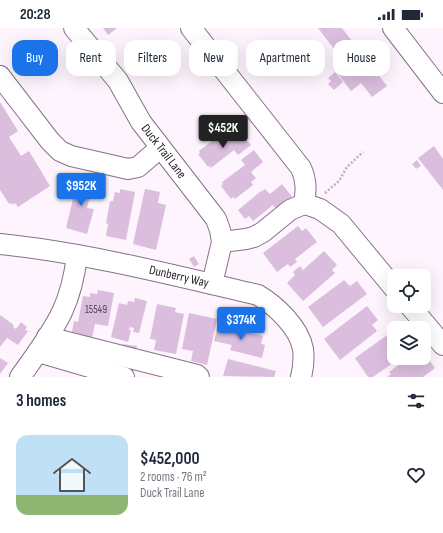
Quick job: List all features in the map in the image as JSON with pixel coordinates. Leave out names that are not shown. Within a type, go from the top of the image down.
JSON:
[{"type":"street","name":"Duck Trail Lane","points":[[74,28],[118,82],[141,122],[216,219],[222,242],[212,284]]},
{"type":"street","points":[[191,28],[301,168],[305,177],[308,205]]},
{"type":"street","points":[[393,28],[443,93]]},
{"type":"street","points":[[0,76],[50,141],[60,151],[71,156],[128,169],[138,167],[160,148]]},
{"type":"street","points":[[222,242],[254,237],[263,232],[290,210],[308,205],[320,209],[341,224],[387,280]]},
{"type":"street","name":"Dunberry Way","points":[[0,244],[77,255],[258,295],[272,303],[296,332],[303,349],[305,376]]},
{"type":"street","points":[[20,377],[63,311],[74,274],[77,255]]},
{"type":"street","points":[[416,313],[443,346]]},
{"type":"street","points":[[42,345],[124,377]]},
{"type":"street","points":[[42,345],[198,375],[199,377]]},
{"type":"path","points":[[308,205],[339,181],[347,167],[363,152]]},
{"type":"building","points":[[103,28],[117,28],[108,35]]},
{"type":"building","points":[[318,28],[342,28],[351,40],[333,40],[333,48]]},
{"type":"building","points":[[333,74],[333,76],[338,76],[343,82],[334,90],[328,84],[331,81],[328,78]]},
{"type":"building","points":[[340,76],[379,76],[387,86],[372,97],[361,83],[351,91]]},
{"type":"building","points":[[0,102],[18,131],[9,137],[21,156],[29,151],[50,186],[18,207],[15,203],[12,205],[11,203],[9,204],[0,190]]},
{"type":"building","points":[[241,132],[251,145],[238,155],[234,150],[211,168],[210,166],[208,167],[198,154],[200,153],[199,151],[217,137],[219,140],[224,136],[229,142]]},
{"type":"building","points":[[434,146],[443,159],[443,190],[418,158]]},
{"type":"building","points":[[254,150],[263,162],[251,172],[256,178],[251,182],[253,185],[235,199],[233,197],[231,199],[221,186],[223,184],[222,182],[245,165],[241,160]]},
{"type":"building","points":[[417,160],[421,166],[416,169],[412,164]]},
{"type":"building","points":[[78,178],[94,182],[93,185],[96,186],[94,197],[90,196],[87,208],[94,209],[87,234],[66,228]]},
{"type":"building","points":[[282,184],[293,198],[278,211],[273,205],[253,221],[249,216],[245,219],[238,210],[261,191],[265,189],[270,194]]},
{"type":"building","points":[[120,189],[135,192],[126,240],[106,236],[108,224],[106,223],[110,201],[113,201],[115,192],[120,193]]},
{"type":"building","points":[[145,189],[160,192],[158,203],[166,205],[156,250],[133,244]]},
{"type":"building","points":[[298,226],[302,231],[306,228],[317,242],[295,259],[297,262],[290,267],[288,264],[277,272],[263,253]]},
{"type":"building","points":[[324,251],[337,265],[332,270],[335,273],[303,301],[287,283],[295,275],[293,272],[300,266],[303,270]]},
{"type":"building","points":[[194,256],[199,264],[194,267],[189,259]]},
{"type":"building","points":[[344,280],[350,286],[357,281],[367,294],[323,327],[308,307]]},
{"type":"building","points":[[98,290],[114,293],[108,326],[95,324],[92,338],[75,335],[76,333],[72,332],[74,321],[78,322],[83,296],[90,297],[90,293],[97,294]]},
{"type":"building","points":[[135,298],[147,301],[139,333],[133,332],[134,328],[130,327],[129,330],[131,330],[128,342],[111,337],[119,303],[127,305],[128,301],[134,302]]},
{"type":"building","points":[[157,304],[176,308],[175,312],[184,314],[176,354],[154,350],[156,340],[150,339]]},
{"type":"building","points":[[367,306],[378,320],[372,325],[377,331],[340,360],[324,339]]},
{"type":"building","points":[[189,313],[217,319],[207,365],[191,361],[193,351],[182,349]]},
{"type":"building","points":[[0,315],[14,325],[13,327],[16,329],[21,322],[27,327],[25,330],[28,331],[18,345],[7,338],[0,347]]},
{"type":"building","points":[[218,325],[263,336],[261,344],[265,345],[262,358],[230,350],[232,345],[214,341]]},
{"type":"building","points":[[387,335],[387,365],[390,365],[373,377],[368,377],[355,358]]},
{"type":"building","points":[[123,344],[137,346],[135,356],[121,353]]},
{"type":"building","points":[[0,358],[8,363],[0,374]]},
{"type":"building","points":[[228,359],[276,371],[274,377],[223,376]]},
{"type":"building","points":[[431,362],[435,368],[423,377],[387,377],[391,374],[389,372],[398,365],[431,365]]}]
